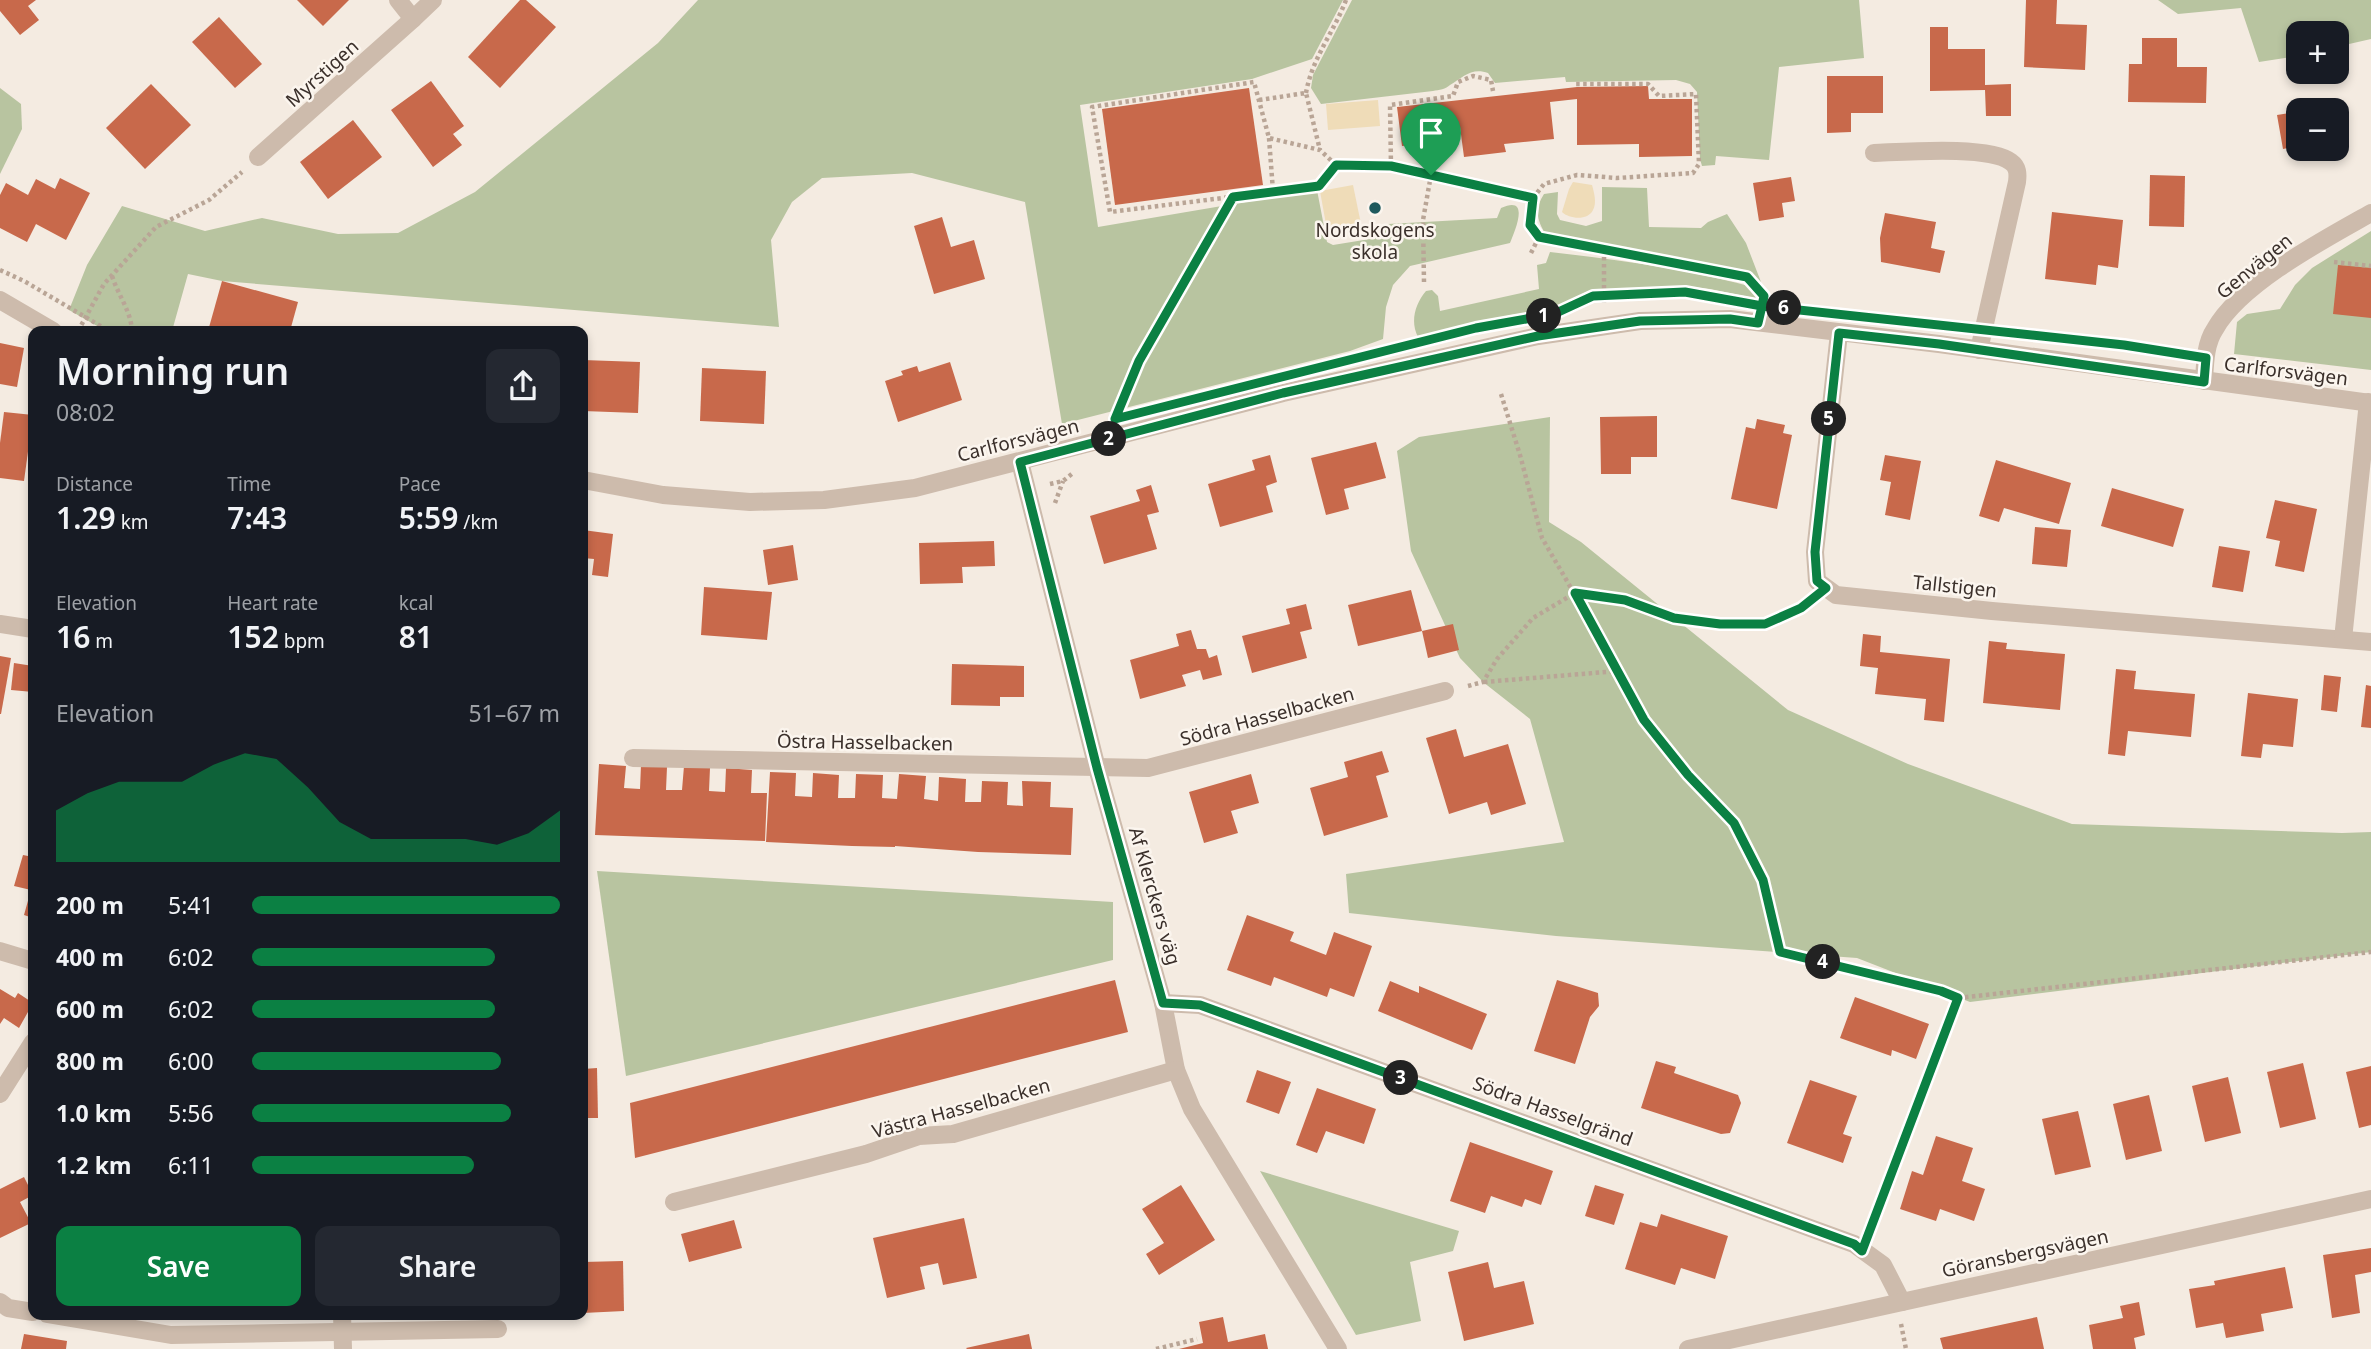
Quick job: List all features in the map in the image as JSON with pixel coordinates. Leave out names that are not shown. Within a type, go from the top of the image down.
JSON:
[{"type":"street","points":[[398,0],[413,19]]},
{"type":"street","name":"Myrstigen","points":[[258,157],[433,0]]},
{"type":"street","points":[[1874,153],[1983,153],[2013,162],[2018,171],[1979,349]]},
{"type":"street","name":"Genvägen","points":[[2204,382],[2206,354],[2214,329],[2231,307],[2309,248],[2371,213]]},
{"type":"street","points":[[0,300],[45,326]]},
{"type":"street","name":"Carlforsvägen","points":[[588,481],[663,495],[750,502],[824,500],[915,488],[1283,393],[1538,336],[1640,321],[1730,319],[1979,349],[2204,382],[2369,402]]},
{"type":"street","points":[[1826,588],[1817,581],[1815,552],[1839,333]]},
{"type":"street","points":[[2343,639],[2369,402]]},
{"type":"street","name":"Af Klerckers väg","points":[[1020,462],[1097,768],[1163,1003],[1176,1070],[1192,1109],[1338,1349]]},
{"type":"street","name":"Tallstigen","points":[[1826,588],[1836,595],[2371,642]]},
{"type":"street","points":[[0,624],[28,628]]},
{"type":"street","name":"Södra Hasselbacken","points":[[1097,768],[1148,768],[1446,691]]},
{"type":"street","name":"Östra Hasselbacken","points":[[633,758],[1097,768]]},
{"type":"street","points":[[0,951],[28,959]]},
{"type":"street","name":"Södra Hasselgränd","points":[[1163,1003],[1200,1005],[1854,1244],[1883,1265],[1902,1301]]},
{"type":"street","points":[[0,1094],[28,1050]]},
{"type":"street","name":"Västra Hasselbacken","points":[[674,1202],[866,1154],[919,1136],[953,1134],[1176,1070]]},
{"type":"street","name":"Göransbergsvägen","points":[[1688,1349],[2371,1199]]},
{"type":"street","points":[[0,1302],[8,1308],[28,1311]]},
{"type":"street","points":[[82,1320],[171,1335],[498,1329]]},
{"type":"path","points":[[1320,150],[1306,93],[1310,72],[1346,0]]},
{"type":"path","points":[[1391,166],[1390,105],[1453,96],[1458,82],[1473,76],[1491,80],[1493,91]]},
{"type":"path","points":[[1273,191],[1269,138],[1254,82],[1092,107],[1110,212],[1319,186],[1336,165]]},
{"type":"path","points":[[1573,84],[1648,84],[1659,96],[1696,94],[1699,164],[1693,173],[1617,178],[1577,175],[1544,184],[1533,198],[1530,225],[1539,237],[1747,277],[1764,296],[1758,323]]},
{"type":"path","points":[[1259,100],[1306,93]]},
{"type":"path","points":[[1269,138],[1320,150],[1336,165],[1391,166],[1533,198]]},
{"type":"path","points":[[81,326],[104,284],[156,227],[209,200],[258,157]]},
{"type":"path","points":[[1424,282],[1423,220],[1431,175]]},
{"type":"path","points":[[1125,417],[1115,419],[1139,361],[1233,197]]},
{"type":"path","points":[[1531,253],[1539,237]]},
{"type":"path","points":[[1604,250],[1605,302]]},
{"type":"path","points":[[0,270],[101,326]]},
{"type":"path","points":[[112,275],[117,294],[131,318],[132,326]]},
{"type":"path","points":[[1566,309],[1593,296],[1685,292],[1708,296]]},
{"type":"path","points":[[1501,394],[1542,538],[1644,720],[1688,775],[1734,823],[1763,880],[1780,952],[1941,991],[1958,998],[2371,953]]},
{"type":"path","points":[[1055,508],[1055,500],[1063,481],[1076,470]]},
{"type":"path","points":[[1028,489],[1063,481]]},
{"type":"path","points":[[1483,682],[1497,659],[1533,618],[1575,593],[1625,600],[1674,618],[1720,624],[1765,624],[1801,608],[1826,588]]},
{"type":"path","points":[[1446,691],[1483,682],[1618,671]]},
{"type":"path","points":[[1862,1251],[1958,998]]},
{"type":"path","points":[[1156,1349],[1197,1339]]},
{"type":"green space","points":[[698,0],[1343,0],[1312,59],[1252,79],[1080,105],[1098,227],[1317,190],[1327,242],[1333,245],[1370,239],[1388,224],[1497,218],[1501,208],[1510,205],[1516,206],[1519,216],[1510,243],[1410,266],[1393,285],[1386,307],[1383,339],[1350,351],[1062,424],[1025,202],[912,173],[822,178],[792,202],[771,240],[779,327],[222,281],[188,274],[173,326],[97,326],[69,310],[87,265],[122,206],[205,231],[262,218],[338,234],[398,233],[475,192],[658,43]]},
{"type":"green space","points":[[1352,0],[1859,0],[1864,58],[1779,67],[1769,160],[1716,156],[1715,165],[1702,166],[1697,92],[1690,84],[1676,80],[1566,82],[1565,77],[1495,83],[1488,73],[1477,71],[1440,90],[1321,104],[1311,88],[1313,75]]},
{"type":"green space","points":[[2158,0],[2371,0],[2371,39],[2349,44],[2349,21],[2286,21],[2286,58],[2259,62],[2241,8],[2178,14]]},
{"type":"green space","points":[[0,88],[21,104],[22,129],[0,174]]},
{"type":"green space","points":[[1602,187],[1647,188],[1649,227],[1701,228],[1727,214],[1746,243],[1761,282],[1666,258],[1547,236],[1538,215],[1544,194],[1558,192],[1557,214],[1560,220],[1586,226],[1602,221]]},
{"type":"green space","points":[[2371,231],[2371,370],[2234,354],[2237,322],[2247,314],[2280,309],[2295,285],[2312,268]]},
{"type":"green space","points":[[1550,252],[1630,262],[1708,276],[1760,289],[1765,298],[1682,286],[1599,292],[1547,310],[1511,315],[1418,337],[1414,325],[1415,313],[1426,291],[1432,290],[1438,296],[1440,311],[1539,289],[1537,265],[1546,263]]},
{"type":"green space","points":[[1550,417],[1549,522],[1581,542],[1788,710],[1908,764],[2072,824],[2371,832],[2371,952],[1970,1002],[1857,958],[1556,936],[1349,913],[1346,874],[1564,842],[1530,719],[1483,682],[1460,658],[1411,551],[1397,451],[1419,437]]},
{"type":"green space","points":[[597,871],[1113,902],[1113,960],[626,1076]]},
{"type":"green space","points":[[1260,1171],[1459,1231],[1453,1251],[1410,1262],[1421,1321],[1356,1335]]},
{"type":"sand","points":[[1378,100],[1380,126],[1328,130],[1326,104]]},
{"type":"sand","points":[[1573,182],[1592,185],[1595,204],[1591,214],[1587,216],[1574,217],[1562,212]]},
{"type":"sand","points":[[1353,185],[1361,224],[1327,230],[1320,191]]},
{"type":"building","points":[[0,0],[36,0],[28,6],[39,20],[20,35],[0,11]]},
{"type":"building","points":[[297,0],[349,0],[323,26]]},
{"type":"building","points":[[520,0],[526,0],[556,27],[500,88],[468,57]]},
{"type":"building","points":[[2026,0],[2057,0],[2056,24],[2087,25],[2085,70],[2024,67]]},
{"type":"building","points":[[219,17],[262,64],[235,88],[192,42]]},
{"type":"building","points":[[1930,27],[1948,27],[1948,49],[1985,49],[1985,85],[2011,84],[2011,116],[1986,116],[1985,90],[1930,91]]},
{"type":"building","points":[[2142,38],[2177,38],[2177,67],[2207,67],[2206,103],[2128,102],[2129,64],[2142,64]]},
{"type":"building","points":[[1827,76],[1883,76],[1883,113],[1851,113],[1851,132],[1827,133]]},
{"type":"building","points":[[431,81],[464,126],[453,134],[462,145],[433,167],[391,110]]},
{"type":"building","points":[[151,84],[191,125],[145,169],[106,128]]},
{"type":"building","points":[[1648,86],[1649,99],[1692,99],[1692,156],[1639,157],[1639,144],[1577,145],[1577,99],[1550,102],[1554,139],[1504,144],[1506,152],[1464,157],[1460,127],[1436,130],[1438,142],[1402,146],[1397,107],[1577,87]]},
{"type":"building","points":[[1249,88],[1263,185],[1115,205],[1102,109]]},
{"type":"building","points":[[2286,114],[2286,148],[2283,149],[2277,115]]},
{"type":"building","points":[[353,120],[382,157],[328,199],[300,162]]},
{"type":"building","points":[[2150,175],[2185,176],[2184,227],[2149,226]]},
{"type":"building","points":[[1791,177],[1795,201],[1782,203],[1784,217],[1759,221],[1753,183]]},
{"type":"building","points":[[60,178],[90,193],[66,240],[36,224],[27,242],[0,228],[0,195],[6,183],[28,195],[36,179],[55,189]]},
{"type":"building","points":[[2052,212],[2123,220],[2118,268],[2098,265],[2096,285],[2045,279]]},
{"type":"building","points":[[1885,213],[1936,222],[1931,248],[1945,251],[1940,273],[1881,262],[1880,238]]},
{"type":"building","points":[[942,217],[951,247],[974,240],[985,279],[934,294],[914,226]]},
{"type":"building","points":[[2338,265],[2371,268],[2371,318],[2333,314]]},
{"type":"building","points":[[222,281],[298,302],[291,326],[209,326]]},
{"type":"building","points":[[0,343],[24,348],[17,387],[0,384]]},
{"type":"building","points":[[588,360],[640,362],[638,413],[588,411]]},
{"type":"building","points":[[950,362],[962,400],[898,422],[885,381],[903,375],[901,371],[917,366],[919,372]]},
{"type":"building","points":[[702,368],[766,371],[764,424],[700,421]]},
{"type":"building","points":[[4,412],[28,414],[28,452],[24,481],[0,478],[0,443]]},
{"type":"building","points":[[1657,416],[1657,457],[1631,457],[1631,474],[1601,474],[1600,417]]},
{"type":"building","points":[[1757,419],[1785,425],[1783,433],[1792,435],[1777,509],[1731,499],[1746,427],[1755,429]]},
{"type":"building","points":[[1376,442],[1386,478],[1344,489],[1349,509],[1326,515],[1311,458]]},
{"type":"building","points":[[1270,455],[1277,482],[1266,486],[1273,512],[1220,527],[1208,484],[1255,470],[1252,460]]},
{"type":"building","points":[[1885,455],[1921,461],[1910,520],[1885,515],[1891,482],[1880,480]]},
{"type":"building","points":[[1996,460],[2071,483],[2059,524],[2004,508],[1999,522],[1979,516]]},
{"type":"building","points":[[1151,485],[1159,512],[1147,515],[1157,549],[1104,564],[1090,516],[1140,501],[1136,490]]},
{"type":"building","points":[[2112,488],[2184,509],[2173,547],[2101,526]]},
{"type":"building","points":[[2275,500],[2317,509],[2304,572],[2275,566],[2280,541],[2266,538]]},
{"type":"building","points":[[2035,527],[2071,530],[2067,567],[2032,564]]},
{"type":"building","points":[[588,531],[613,534],[608,577],[592,575],[594,559],[588,558]]},
{"type":"building","points":[[994,541],[995,566],[962,567],[963,583],[920,584],[919,543]]},
{"type":"building","points":[[793,545],[798,580],[768,585],[763,550]]},
{"type":"building","points":[[2219,546],[2250,551],[2243,592],[2212,587]]},
{"type":"building","points":[[704,587],[772,592],[767,640],[701,635]]},
{"type":"building","points":[[1411,590],[1422,631],[1358,646],[1348,605]]},
{"type":"building","points":[[1306,604],[1312,629],[1300,632],[1307,658],[1252,673],[1242,636],[1290,624],[1286,609]]},
{"type":"building","points":[[1453,624],[1459,650],[1428,658],[1422,631]]},
{"type":"building","points":[[1191,630],[1197,649],[1206,649],[1209,658],[1217,655],[1222,675],[1203,680],[1200,670],[1182,675],[1186,686],[1140,699],[1130,660],[1179,646],[1176,634]]},
{"type":"building","points":[[1863,634],[1881,636],[1880,652],[1950,659],[1944,722],[1924,720],[1926,699],[1875,694],[1878,668],[1860,666]]},
{"type":"building","points":[[1989,641],[2007,643],[2006,649],[2065,654],[2060,710],[1983,703]]},
{"type":"building","points":[[0,656],[11,658],[1,714],[0,714]]},
{"type":"building","points":[[14,663],[28,665],[28,692],[11,690]]},
{"type":"building","points":[[952,664],[1024,666],[1024,697],[1000,697],[1000,706],[951,705]]},
{"type":"building","points":[[2116,669],[2136,671],[2134,689],[2195,694],[2191,737],[2128,731],[2125,756],[2108,754]]},
{"type":"building","points":[[2324,675],[2341,677],[2337,712],[2321,710]]},
{"type":"building","points":[[2366,685],[2371,686],[2371,728],[2361,727]]},
{"type":"building","points":[[2248,693],[2298,699],[2293,747],[2263,744],[2261,758],[2241,756]]},
{"type":"building","points":[[1456,729],[1464,757],[1508,744],[1526,804],[1491,815],[1487,802],[1449,814],[1426,738]]},
{"type":"building","points":[[1382,751],[1389,772],[1376,776],[1388,817],[1324,836],[1310,788],[1348,777],[1344,762]]},
{"type":"building","points":[[599,764],[626,766],[624,788],[640,789],[641,765],[667,767],[666,790],[682,790],[684,766],[710,768],[709,791],[725,792],[726,768],[752,770],[751,793],[767,793],[765,841],[595,835]]},
{"type":"building","points":[[770,772],[796,773],[795,796],[812,797],[813,773],[839,775],[838,798],[855,798],[856,774],[883,775],[882,798],[897,799],[899,774],[926,776],[924,799],[938,801],[939,777],[966,779],[965,802],[981,802],[982,781],[1008,782],[1007,805],[1023,806],[1022,781],[1051,782],[1050,807],[1073,808],[1071,855],[766,842]]},
{"type":"building","points":[[1251,774],[1259,803],[1231,811],[1238,833],[1204,843],[1189,792]]},
{"type":"building","points":[[23,855],[28,856],[28,889],[14,886]]},
{"type":"building","points":[[28,901],[28,916],[24,915]]},
{"type":"building","points":[[1247,915],[1294,932],[1290,941],[1326,955],[1334,932],[1372,946],[1354,997],[1330,988],[1327,997],[1274,977],[1271,986],[1227,970]]},
{"type":"building","points":[[1115,980],[1128,1032],[635,1158],[630,1103]]},
{"type":"building","points":[[1557,980],[1598,993],[1599,1006],[1590,1017],[1575,1064],[1534,1051]]},
{"type":"building","points":[[1390,981],[1419,993],[1419,986],[1487,1014],[1472,1050],[1378,1011]]},
{"type":"building","points":[[0,989],[15,998],[18,993],[28,1000],[28,1012],[19,1028],[4,1018],[0,1024]]},
{"type":"building","points":[[1855,997],[1929,1024],[1916,1059],[1892,1050],[1891,1056],[1840,1038]]},
{"type":"building","points":[[1656,1061],[1676,1067],[1674,1073],[1738,1095],[1741,1103],[1730,1133],[1721,1134],[1641,1108]]},
{"type":"building","points":[[2303,1063],[2316,1119],[2280,1128],[2267,1072]]},
{"type":"building","points":[[2371,1066],[2371,1125],[2359,1128],[2346,1072]]},
{"type":"building","points":[[597,1068],[598,1118],[588,1118],[588,1069]]},
{"type":"building","points":[[1257,1070],[1291,1082],[1279,1114],[1246,1102]]},
{"type":"building","points":[[2228,1077],[2241,1133],[2205,1142],[2192,1086]]},
{"type":"building","points":[[1810,1080],[1857,1096],[1843,1134],[1852,1137],[1843,1163],[1787,1143]]},
{"type":"building","points":[[1317,1088],[1376,1109],[1364,1144],[1326,1131],[1317,1153],[1296,1145]]},
{"type":"building","points":[[2149,1095],[2162,1151],[2126,1160],[2113,1104]]},
{"type":"building","points":[[2078,1111],[2091,1167],[2055,1175],[2042,1119]]},
{"type":"building","points":[[1936,1136],[1973,1148],[1962,1181],[1985,1189],[1974,1221],[1940,1209],[1936,1221],[1900,1209],[1912,1171],[1923,1175]]},
{"type":"building","points":[[1470,1142],[1553,1171],[1541,1205],[1525,1199],[1522,1207],[1491,1196],[1485,1213],[1450,1201]]},
{"type":"building","points":[[24,1177],[28,1185],[28,1198],[20,1202],[28,1217],[28,1224],[0,1238],[0,1189]]},
{"type":"building","points":[[1181,1185],[1215,1240],[1159,1275],[1146,1254],[1164,1243],[1142,1209]]},
{"type":"building","points":[[1595,1185],[1624,1194],[1614,1225],[1585,1216]]},
{"type":"building","points":[[1661,1214],[1728,1236],[1715,1279],[1681,1268],[1675,1285],[1625,1269],[1640,1222],[1657,1227]]},
{"type":"building","points":[[964,1218],[977,1278],[943,1285],[938,1263],[920,1267],[925,1289],[887,1298],[873,1238]]},
{"type":"building","points":[[734,1220],[742,1248],[689,1262],[681,1234]]},
{"type":"building","points":[[2371,1248],[2371,1272],[2355,1275],[2360,1313],[2332,1318],[2323,1255]]},
{"type":"building","points":[[623,1261],[624,1311],[588,1313],[588,1262]]},
{"type":"building","points":[[1488,1262],[1494,1288],[1524,1281],[1534,1324],[1464,1341],[1448,1272]]},
{"type":"building","points":[[2285,1267],[2293,1308],[2261,1314],[2264,1331],[2226,1338],[2223,1323],[2196,1328],[2189,1289],[2215,1285],[2214,1281]]},
{"type":"building","points":[[2139,1302],[2145,1335],[2134,1338],[2136,1349],[2093,1349],[2089,1325],[2123,1318],[2120,1306]]},
{"type":"building","points":[[1223,1317],[1228,1342],[1265,1334],[1268,1349],[1179,1349],[1203,1343],[1199,1322]]},
{"type":"building","points":[[2037,1317],[2044,1349],[1943,1349],[1940,1338]]},
{"type":"building","points":[[24,1334],[67,1341],[66,1349],[21,1349]]},
{"type":"building","points":[[1029,1334],[1032,1349],[966,1348]]},
{"type":"place","name":"Nordskogens skola","points":[[1375,208]]},
{"type":"route","points":[[1431,175],[1391,166],[1336,165],[1319,186],[1233,197],[1139,361],[1115,419],[1476,328],[1554,314],[1593,296],[1685,292],[1762,306],[1758,323],[1730,319],[1640,321],[1538,336],[1283,393],[1020,462],[1097,768],[1163,1003],[1200,1005],[1854,1244],[1862,1251],[1958,998],[1941,991],[1780,952],[1763,880],[1734,823],[1688,775],[1644,720],[1575,593],[1625,600],[1674,618],[1720,624],[1765,624],[1801,608],[1826,588],[1817,581],[1815,552],[1839,333],[1939,344],[2204,382],[2206,358],[2124,345],[1762,306],[1764,296],[1747,277],[1539,237],[1530,225],[1533,198],[1431,175]]}]
